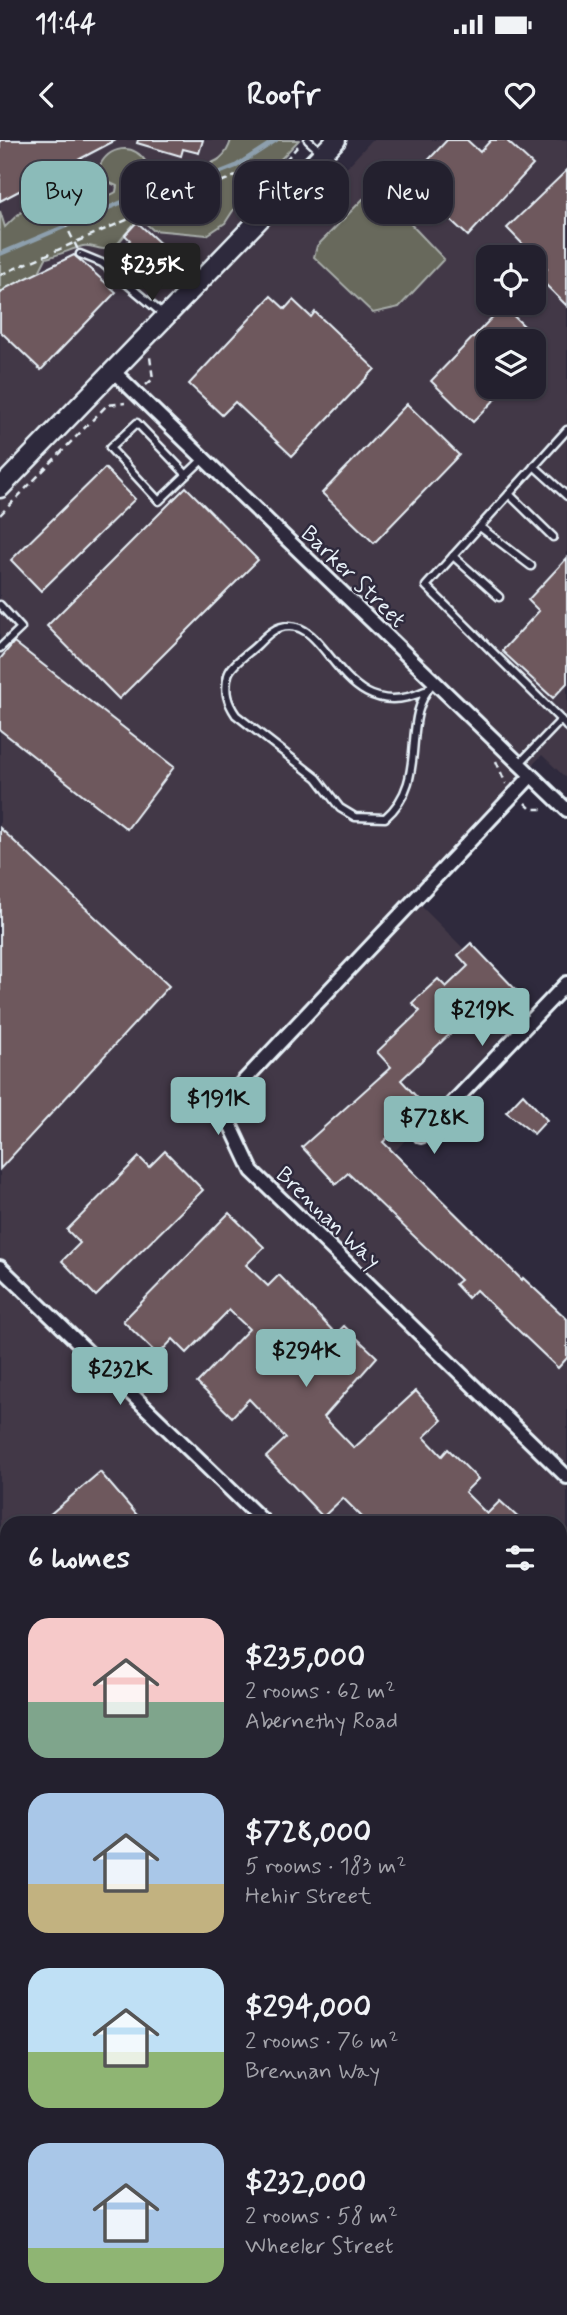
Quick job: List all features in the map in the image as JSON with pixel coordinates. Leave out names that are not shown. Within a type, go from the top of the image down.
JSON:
[{"type":"street","points":[[0,488],[331,144]]},
{"type":"street","name":"Barker Street","points":[[113,371],[430,687],[567,810]]},
{"type":"street","name":"Brennan Way","points":[[531,776],[239,1086],[230,1124],[253,1171],[567,1477]]},
{"type":"street","points":[[421,1136],[567,982]]},
{"type":"street","points":[[0,1267],[258,1516]]},
{"type":"lane","points":[[306,140],[331,144]]},
{"type":"lane","points":[[80,254],[102,263],[165,317]]},
{"type":"lane","points":[[186,474],[137,423],[110,449],[159,500],[203,459]]},
{"type":"lane","points":[[566,434],[426,586],[567,727]]},
{"type":"lane","points":[[534,466],[567,496]]},
{"type":"lane","points":[[509,494],[553,537]]},
{"type":"lane","points":[[480,527],[531,566]]},
{"type":"lane","points":[[453,556],[499,597]]},
{"type":"lane","points":[[0,605],[21,628],[0,648]]},
{"type":"lane","points":[[289,626],[305,631],[369,695],[408,699],[430,687],[418,707],[412,773],[404,797],[385,818],[372,819],[355,817],[340,807],[317,778],[236,715],[228,704],[225,690],[229,671],[272,631],[289,626]]},
{"type":"lane","points":[[519,765],[561,720]]},
{"type":"path","points":[[0,275],[243,173],[273,174],[306,140]]},
{"type":"path","points":[[65,224],[80,254]]},
{"type":"path","points":[[0,515],[107,405],[128,403]]},
{"type":"path","points":[[495,757],[503,781],[531,809],[553,808]]},
{"type":"shaded area","points":[[0,140],[229,140],[221,167],[234,175],[234,224],[349,224],[349,165],[372,140],[567,140],[567,779],[542,755],[408,893],[526,1011],[394,1152],[567,1320],[567,1516],[0,1516]]},
{"type":"green space","points":[[231,140],[299,140],[279,161],[234,161],[234,209],[225,223],[207,235],[153,230],[146,224],[220,224],[220,161],[216,161],[227,150]]},
{"type":"green space","points":[[121,149],[135,151],[145,161],[121,161],[121,224],[134,224],[117,244],[103,249],[83,246],[46,258],[38,274],[0,292],[0,211],[5,227],[21,212],[21,224],[107,224],[107,195],[116,192],[117,186],[107,181],[107,161],[102,161]]},
{"type":"green space","points":[[363,199],[363,224],[411,224],[444,259],[399,307],[373,313],[314,257],[317,246],[339,224],[349,224],[349,213]]},
{"type":"building","points":[[0,140],[116,140],[76,161],[21,161],[21,190],[0,201]]},
{"type":"building","points":[[138,140],[203,140],[199,153],[183,149],[181,156],[137,143]]},
{"type":"building","points":[[447,140],[467,140],[480,152],[491,140],[506,140],[533,165],[468,236],[453,222],[453,161],[428,161]]},
{"type":"building","points":[[567,170],[567,306],[546,285],[546,245],[524,245],[507,228]]},
{"type":"building","points":[[135,224],[139,224],[165,248],[141,274],[118,253],[130,240],[125,235]]},
{"type":"building","points":[[74,255],[116,292],[41,370],[0,331],[0,294],[6,288]]},
{"type":"building","points":[[271,296],[285,309],[293,300],[311,317],[315,312],[375,369],[292,456],[235,402],[222,415],[189,384]]},
{"type":"building","points":[[494,315],[513,315],[527,329],[481,329]]},
{"type":"building","points":[[476,334],[476,399],[495,399],[473,422],[431,381]]},
{"type":"building","points":[[407,404],[459,455],[374,543],[322,493]]},
{"type":"building","points":[[105,468],[135,499],[41,591],[11,560]]},
{"type":"building","points":[[186,487],[258,560],[119,699],[47,626]]},
{"type":"building","points":[[567,558],[567,683],[553,698],[502,651],[539,611],[528,600]]},
{"type":"building","points":[[14,642],[174,767],[127,829],[0,730],[0,659]]},
{"type":"building","points":[[0,828],[169,986],[0,1169]]},
{"type":"building","points":[[471,943],[517,991],[481,1025],[471,1014],[401,1080],[424,1105],[383,1142],[522,1280],[523,1278],[567,1319],[567,1358],[558,1368],[476,1290],[468,1298],[455,1284],[460,1280],[348,1173],[336,1184],[302,1147],[391,1067],[377,1052],[420,1011],[412,1003],[438,979],[446,987],[468,966],[458,955]]},
{"type":"building","points":[[523,1094],[547,1120],[534,1134],[506,1112]]},
{"type":"building","points":[[165,1151],[203,1190],[96,1296],[62,1261],[80,1243],[67,1230],[139,1157],[149,1167]]},
{"type":"building","points":[[229,1213],[264,1247],[246,1265],[268,1286],[279,1275],[336,1334],[344,1326],[377,1357],[324,1417],[354,1448],[416,1391],[442,1420],[424,1437],[442,1456],[448,1449],[478,1479],[465,1492],[487,1514],[500,1501],[516,1516],[361,1516],[343,1498],[322,1516],[266,1457],[286,1438],[249,1399],[232,1417],[197,1383],[249,1329],[229,1310],[187,1353],[173,1339],[158,1355],[123,1321]]},
{"type":"building","points":[[100,1472],[138,1516],[48,1516]]},
{"type":"waterway","points":[[0,254],[120,203],[183,187],[236,166],[276,140]]}]
